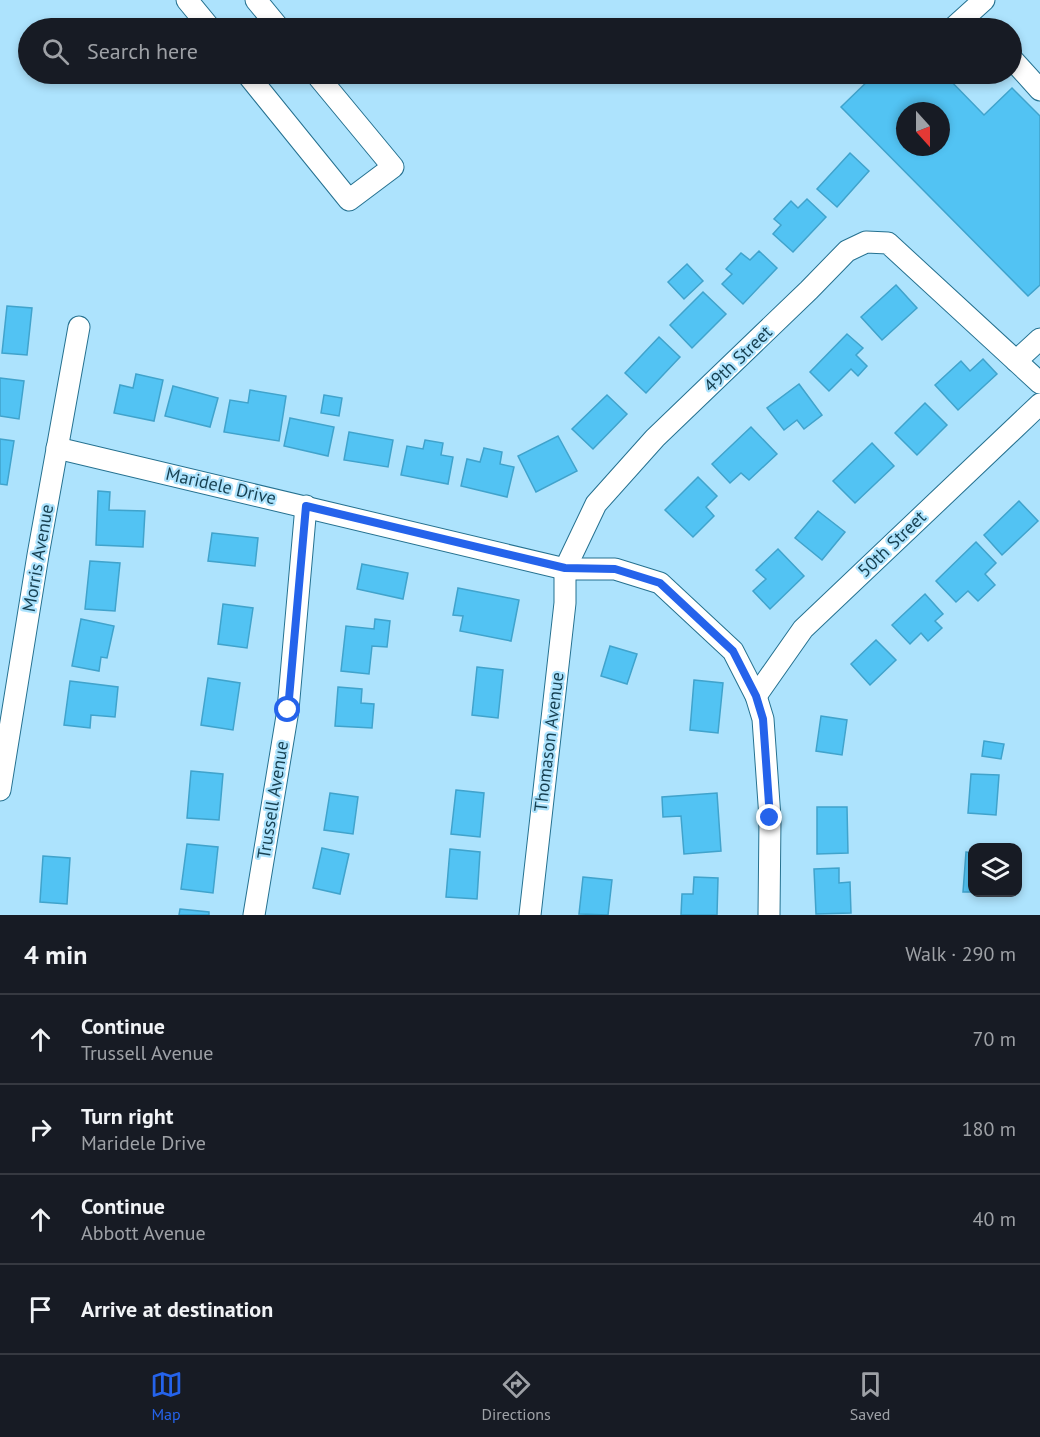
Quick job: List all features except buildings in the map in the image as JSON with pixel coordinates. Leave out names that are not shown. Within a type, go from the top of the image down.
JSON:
[{"type":"street","points":[[187,0],[202,18]]},
{"type":"street","points":[[256,0],[271,18]]},
{"type":"street","points":[[964,18],[984,0]]},
{"type":"street","points":[[1022,71],[1040,90]]},
{"type":"street","points":[[255,84],[349,200],[393,167],[324,84]]},
{"type":"street","name":"49th Street","points":[[565,568],[596,504],[655,438],[847,251],[866,242],[888,243],[1040,383]]},
{"type":"street","name":"Morris Avenue","points":[[0,790],[79,327]]},
{"type":"street","points":[[1016,361],[1040,339]]},
{"type":"street","name":"50th Street","points":[[756,696],[803,629],[1040,404]]},
{"type":"street","name":"Maridele Drive","points":[[57,448],[565,568],[615,569],[660,583],[733,651],[756,696],[763,719],[770,818],[769,915]]},
{"type":"street","name":"Trussell Avenue","points":[[254,915],[288,710],[306,506]]},
{"type":"street","name":"Thomason Avenue","points":[[530,915],[565,603],[565,568]]},
{"type":"route","points":[[288,710],[306,506],[565,568],[615,569],[660,583],[733,651],[756,696],[763,719],[770,818]]}]
